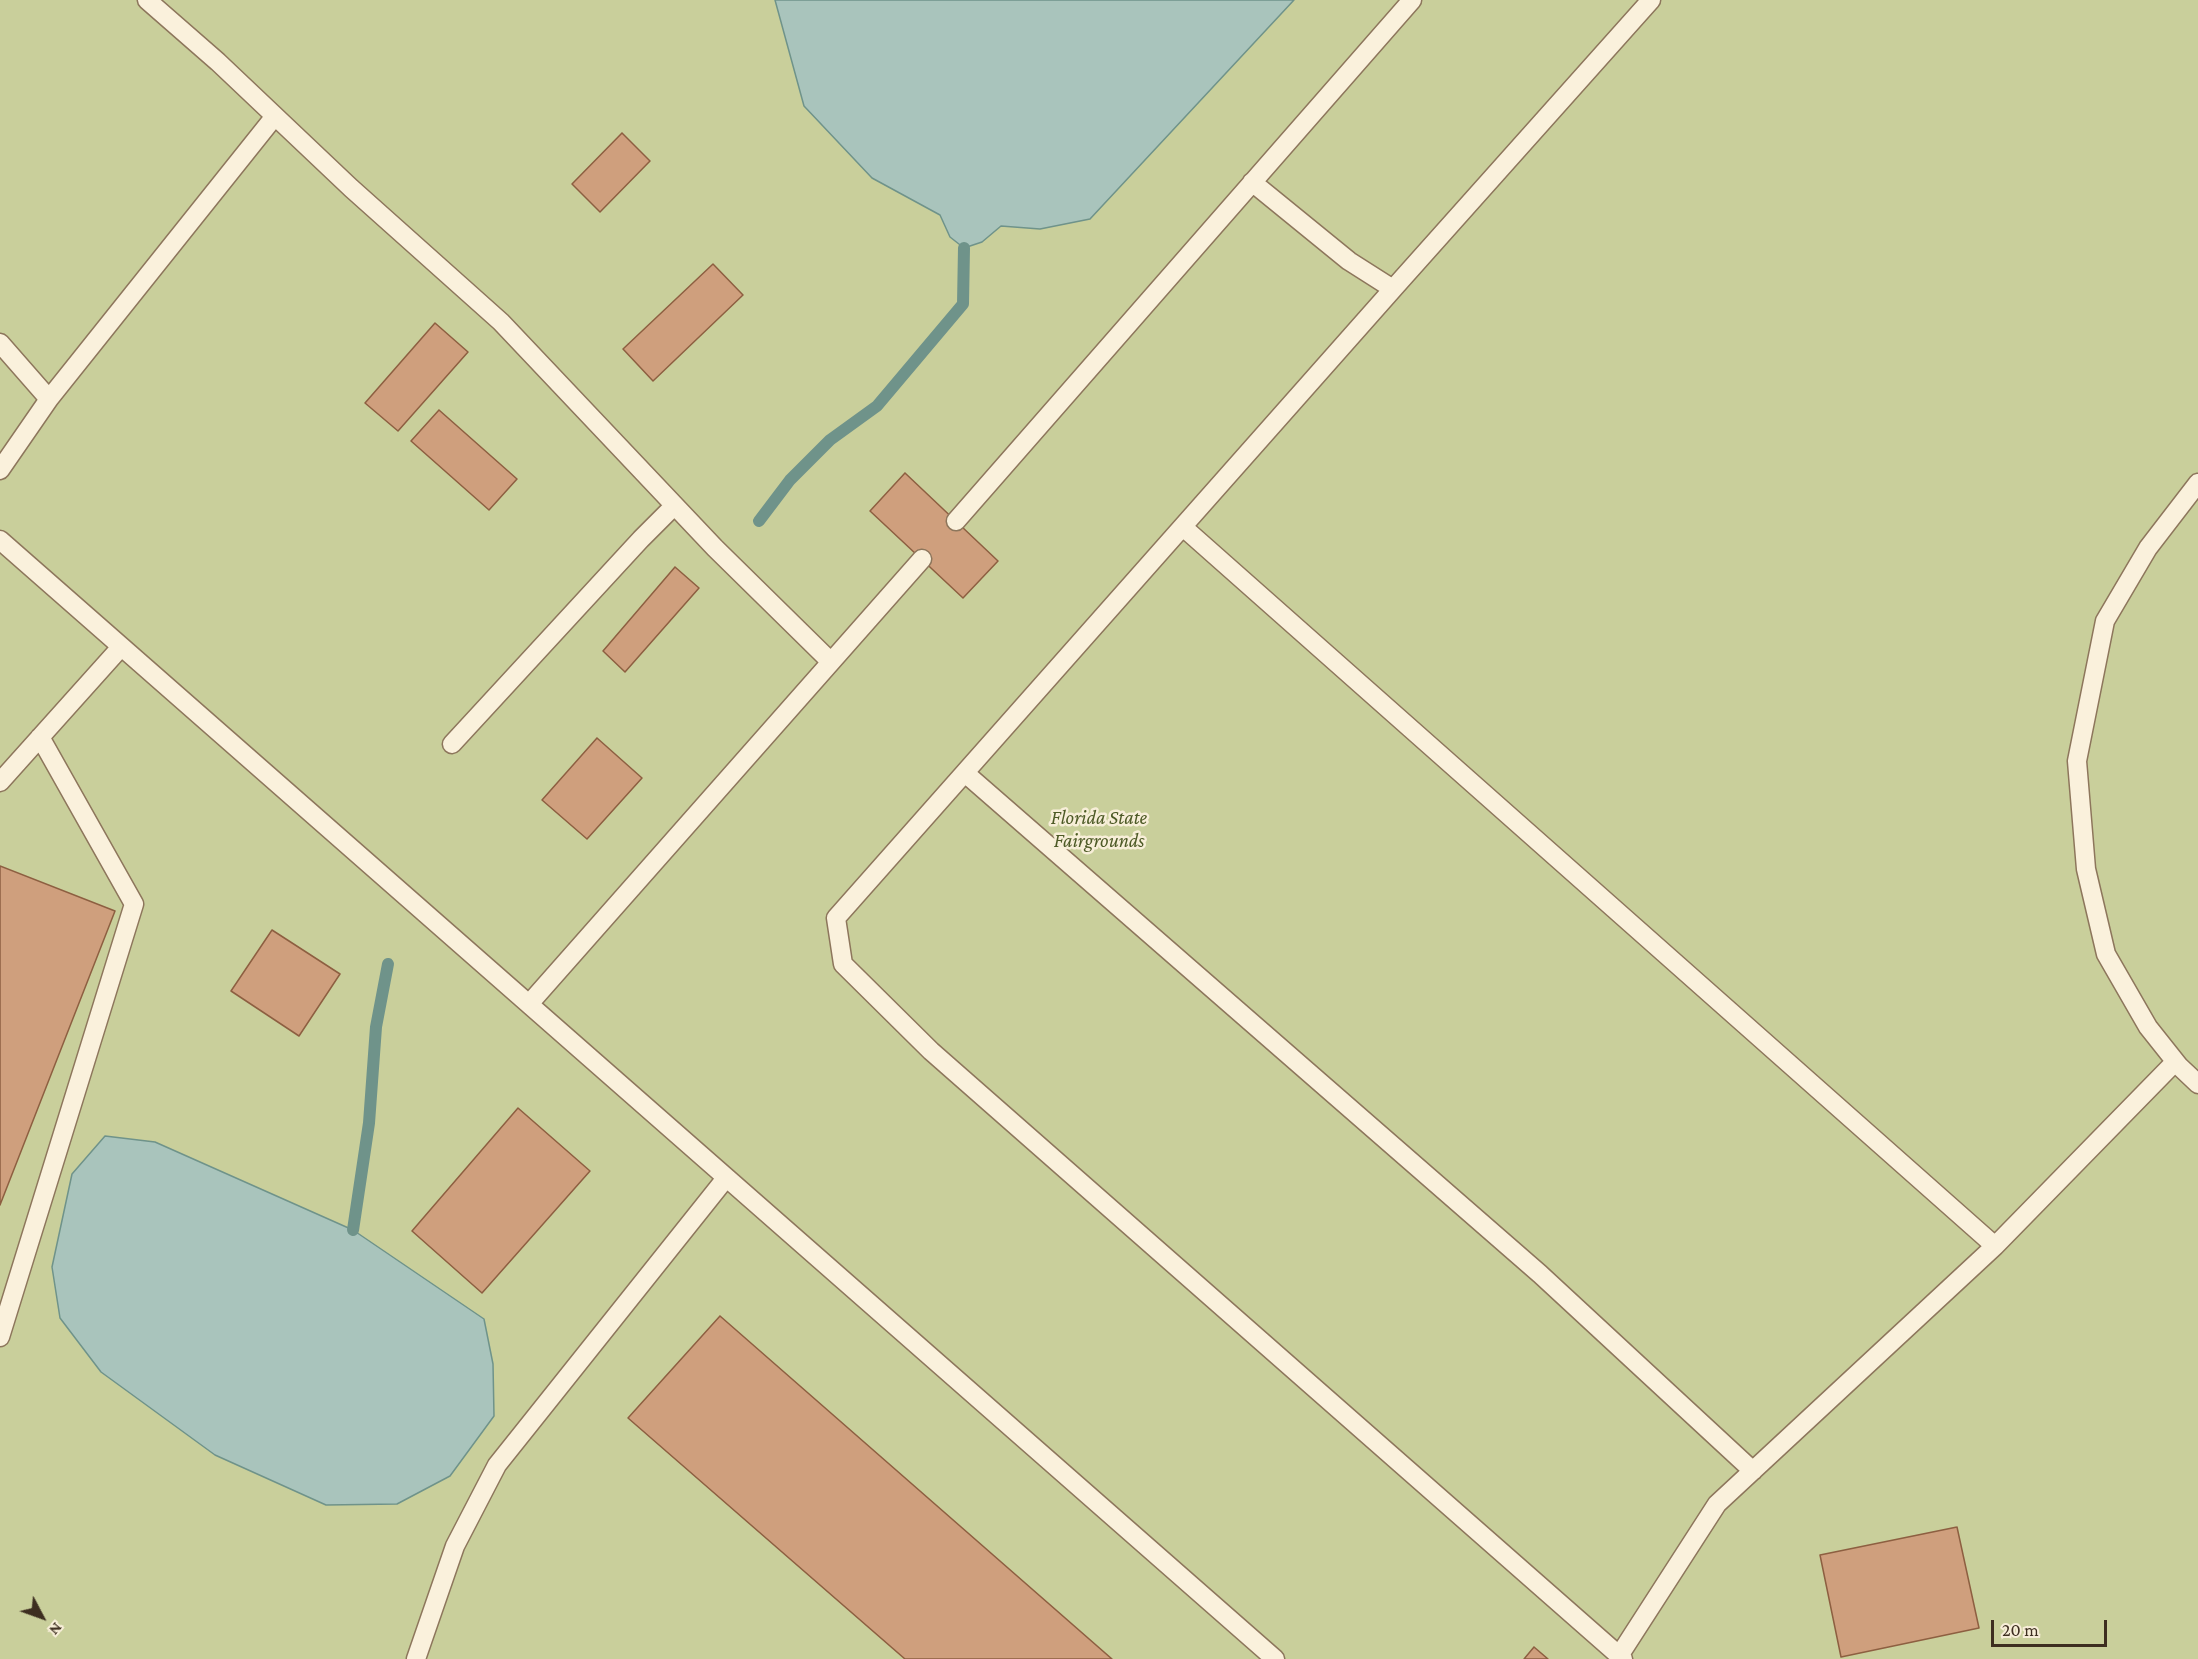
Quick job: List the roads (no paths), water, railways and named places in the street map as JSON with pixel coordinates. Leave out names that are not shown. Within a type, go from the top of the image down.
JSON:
[{"type":"lane","points":[[147,0],[218,62],[501,322],[674,506],[831,662]]},
{"type":"lane","points":[[956,521],[1412,0]]},
{"type":"lane","points":[[1650,0],[836,918],[843,964],[931,1051],[1621,1658],[1717,1504],[1995,1246],[2175,1062]]},
{"type":"lane","points":[[0,470],[49,399],[275,116]]},
{"type":"lane","points":[[1252,182],[1349,261],[1393,289]]},
{"type":"lane","points":[[0,343],[49,399]]},
{"type":"lane","points":[[2198,483],[2148,549],[2105,621],[2077,761],[2086,869],[2106,954],[2148,1027],[2175,1062],[2198,1084]]},
{"type":"lane","points":[[452,744],[674,506]]},
{"type":"lane","points":[[1183,527],[1995,1246]]},
{"type":"lane","points":[[0,540],[1275,1659]]},
{"type":"lane","points":[[529,1004],[922,559]]},
{"type":"lane","points":[[0,782],[122,646]]},
{"type":"lane","points":[[0,1337],[134,904],[40,737]]},
{"type":"lane","points":[[965,773],[1540,1274],[1753,1471]]},
{"type":"lane","points":[[416,1659],[455,1546],[497,1465],[726,1178]]},
{"type":"water","points":[[775,0],[1294,0],[1090,219],[1040,229],[1001,226],[982,242],[964,248],[950,237],[940,215],[872,178],[804,106]]},
{"type":"water","points":[[105,1136],[155,1142],[353,1230],[484,1319],[493,1364],[494,1416],[450,1476],[397,1504],[326,1505],[215,1455],[101,1372],[60,1318],[52,1267],[72,1174]]},
{"type":"waterway","points":[[759,521],[790,480],[830,440],[877,406],[963,304],[964,248]]},
{"type":"waterway","points":[[353,1230],[369,1123],[376,1027],[388,964]]},
{"type":"park label","name":"Florida State Fairgrounds","points":[[1099,830]]}]
